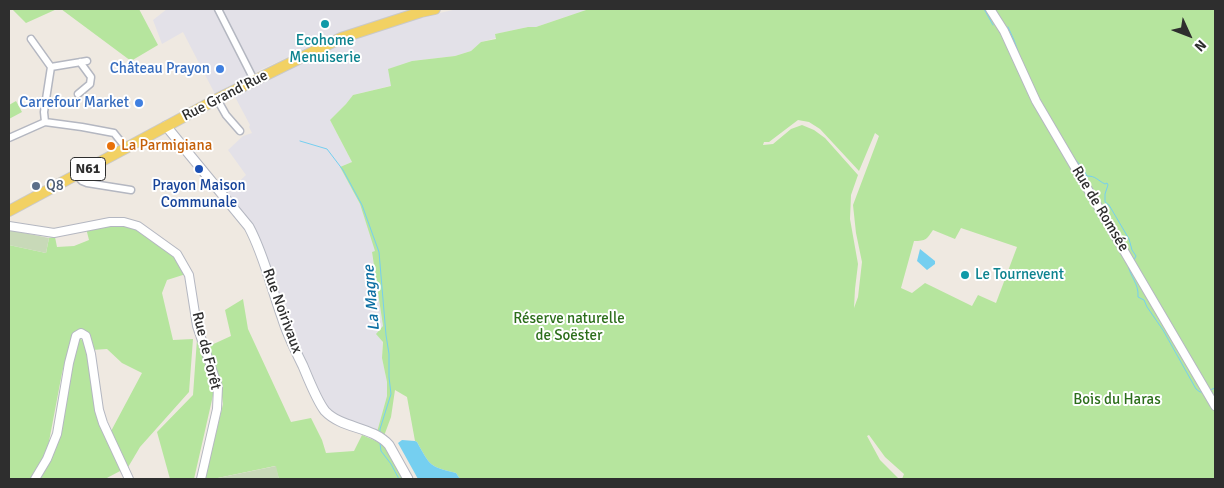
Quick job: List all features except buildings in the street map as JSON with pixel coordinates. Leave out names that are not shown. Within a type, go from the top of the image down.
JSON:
[{"type":"main road","name":"Rue Grand'Rue","points":[[9,211],[217,99],[341,38],[435,9]]},
{"type":"main road","name":"Rue Noirivaux","points":[[166,126],[249,227],[257,241],[282,320],[308,380],[324,410],[335,419],[380,438],[389,444],[408,479]]},
{"type":"street","points":[[218,9],[254,80]]},
{"type":"street","name":"Rue de Romsée","points":[[990,9],[1004,31],[1036,101],[1215,406]]},
{"type":"street","points":[[31,39],[52,67],[44,112],[45,122]]},
{"type":"street","points":[[52,67],[84,61],[91,77],[90,84],[78,94]]},
{"type":"street","points":[[217,99],[226,115],[240,131]]},
{"type":"street","points":[[9,138],[45,122],[114,133],[126,148]]},
{"type":"street","points":[[76,175],[87,183],[131,190]]},
{"type":"street","name":"Rue de Forêt","points":[[9,226],[54,233],[110,222],[124,222],[138,226],[176,254],[189,275],[197,326],[218,387],[217,409],[201,479]]},
{"type":"street","points":[[35,479],[47,459],[57,434],[69,363],[76,336],[81,333],[86,336],[103,423],[129,479]]},
{"type":"shaded area","points":[[167,9],[418,9],[338,34],[262,69],[215,94],[183,32],[162,44],[153,20]]},
{"type":"shaded area","points":[[457,9],[589,9],[536,27],[495,34],[496,38],[481,42],[471,51],[455,56],[412,61],[389,69],[394,85],[353,95],[330,120],[352,162],[340,167],[360,204],[376,251],[372,253],[383,326],[382,358],[387,382],[387,396],[377,432],[335,417],[324,406],[296,349],[255,231],[226,194],[246,175],[228,150],[243,136],[252,133],[250,125],[234,95],[321,49],[414,19]]},
{"type":"green space","points":[[12,9],[57,9],[26,23]]},
{"type":"green space","points":[[61,9],[139,9],[158,45],[131,61]]},
{"type":"green space","points":[[589,9],[1215,9],[1215,479],[902,479],[904,474],[885,457],[869,435],[867,436],[880,460],[899,479],[460,479],[456,473],[435,467],[428,461],[415,441],[407,397],[395,390],[391,417],[384,436],[377,432],[387,396],[387,382],[382,358],[383,342],[376,334],[383,326],[372,252],[375,251],[360,204],[340,167],[352,162],[330,120],[353,95],[391,86],[388,69],[412,61],[455,56],[471,51],[481,42],[496,39],[495,34],[536,27]],"holes":[[[798,120],[809,122],[820,129],[859,171],[875,133],[879,136],[853,205],[862,262],[858,297],[854,308],[858,264],[850,219],[851,195],[858,175],[825,138],[814,130],[802,125],[791,129],[773,144],[763,145],[764,142],[769,142]],[[961,228],[1017,247],[996,303],[978,295],[972,306],[925,283],[912,293],[901,288],[914,241],[926,239],[933,230],[955,239]]]},
{"type":"green space","points":[[16,101],[22,112],[9,119],[9,105]]},
{"type":"green space","points":[[124,225],[138,230],[173,255],[186,274],[167,280],[162,293],[173,340],[193,339],[189,392],[140,447],[127,469],[110,433],[142,373],[122,363],[107,349],[92,350],[89,334],[84,330],[75,331],[62,373],[47,452],[30,479],[9,479],[9,245],[46,253],[49,238],[55,237],[57,247],[74,246],[89,240],[86,228]]},
{"type":"green space","points":[[9,230],[49,238],[46,253],[9,245]]},
{"type":"green space","points":[[243,299],[248,329],[291,422],[311,418],[326,453],[354,451],[362,435],[383,444],[403,479],[279,479],[275,466],[205,479],[223,404],[220,382],[207,347],[231,336],[225,310]]},
{"type":"green space","points":[[79,338],[84,341],[87,350],[101,428],[122,470],[105,479],[38,479],[48,463],[75,340]]},
{"type":"green space","points":[[197,339],[214,391],[194,479],[170,479],[157,432],[193,395]]},
{"type":"green space","points":[[276,466],[279,479],[213,479]]},
{"type":"water","points":[[920,249],[935,261],[935,264],[927,270],[917,261]]},
{"type":"water","points":[[402,440],[417,442],[428,461],[435,467],[456,473],[460,479],[418,479],[398,443]]},
{"type":"waterway","points":[[984,9],[993,25]]},
{"type":"waterway","points":[[1008,27],[1020,57]]},
{"type":"waterway","name":"La Magne","points":[[300,141],[327,149],[343,170],[362,205],[379,252],[391,394],[380,434]]},
{"type":"waterway","points":[[1073,157],[1087,176],[1095,177],[1105,184],[1107,183],[1105,202],[1109,205],[1129,239],[1136,256],[1134,260]]},
{"type":"waterway","points":[[1128,265],[1137,288],[1138,297],[1144,300],[1163,330],[1196,389],[1203,392]]},
{"type":"waterway","points":[[1210,390],[1215,388]]},
{"type":"waterway","name":"La Magne","points":[[380,443],[381,451],[399,479]]},
{"type":"place","name":"Ecohome Menuiserie","points":[[325,24]]},
{"type":"place","name":"Château Prayon","points":[[220,69]]},
{"type":"place","name":"Carrefour Market","points":[[139,103]]},
{"type":"place","name":"La Parmigiana","points":[[111,146]]},
{"type":"place","name":"Prayon Maison Communale","points":[[199,169]]},
{"type":"place","name":"Q8","points":[[36,186]]},
{"type":"place","name":"Le Tournevent","points":[[965,275]]},
{"type":"park label","name":"Réserve naturelle de Soëster","points":[[569,328]]},
{"type":"park label","name":"Bois du Haras","points":[[1117,400]]}]
